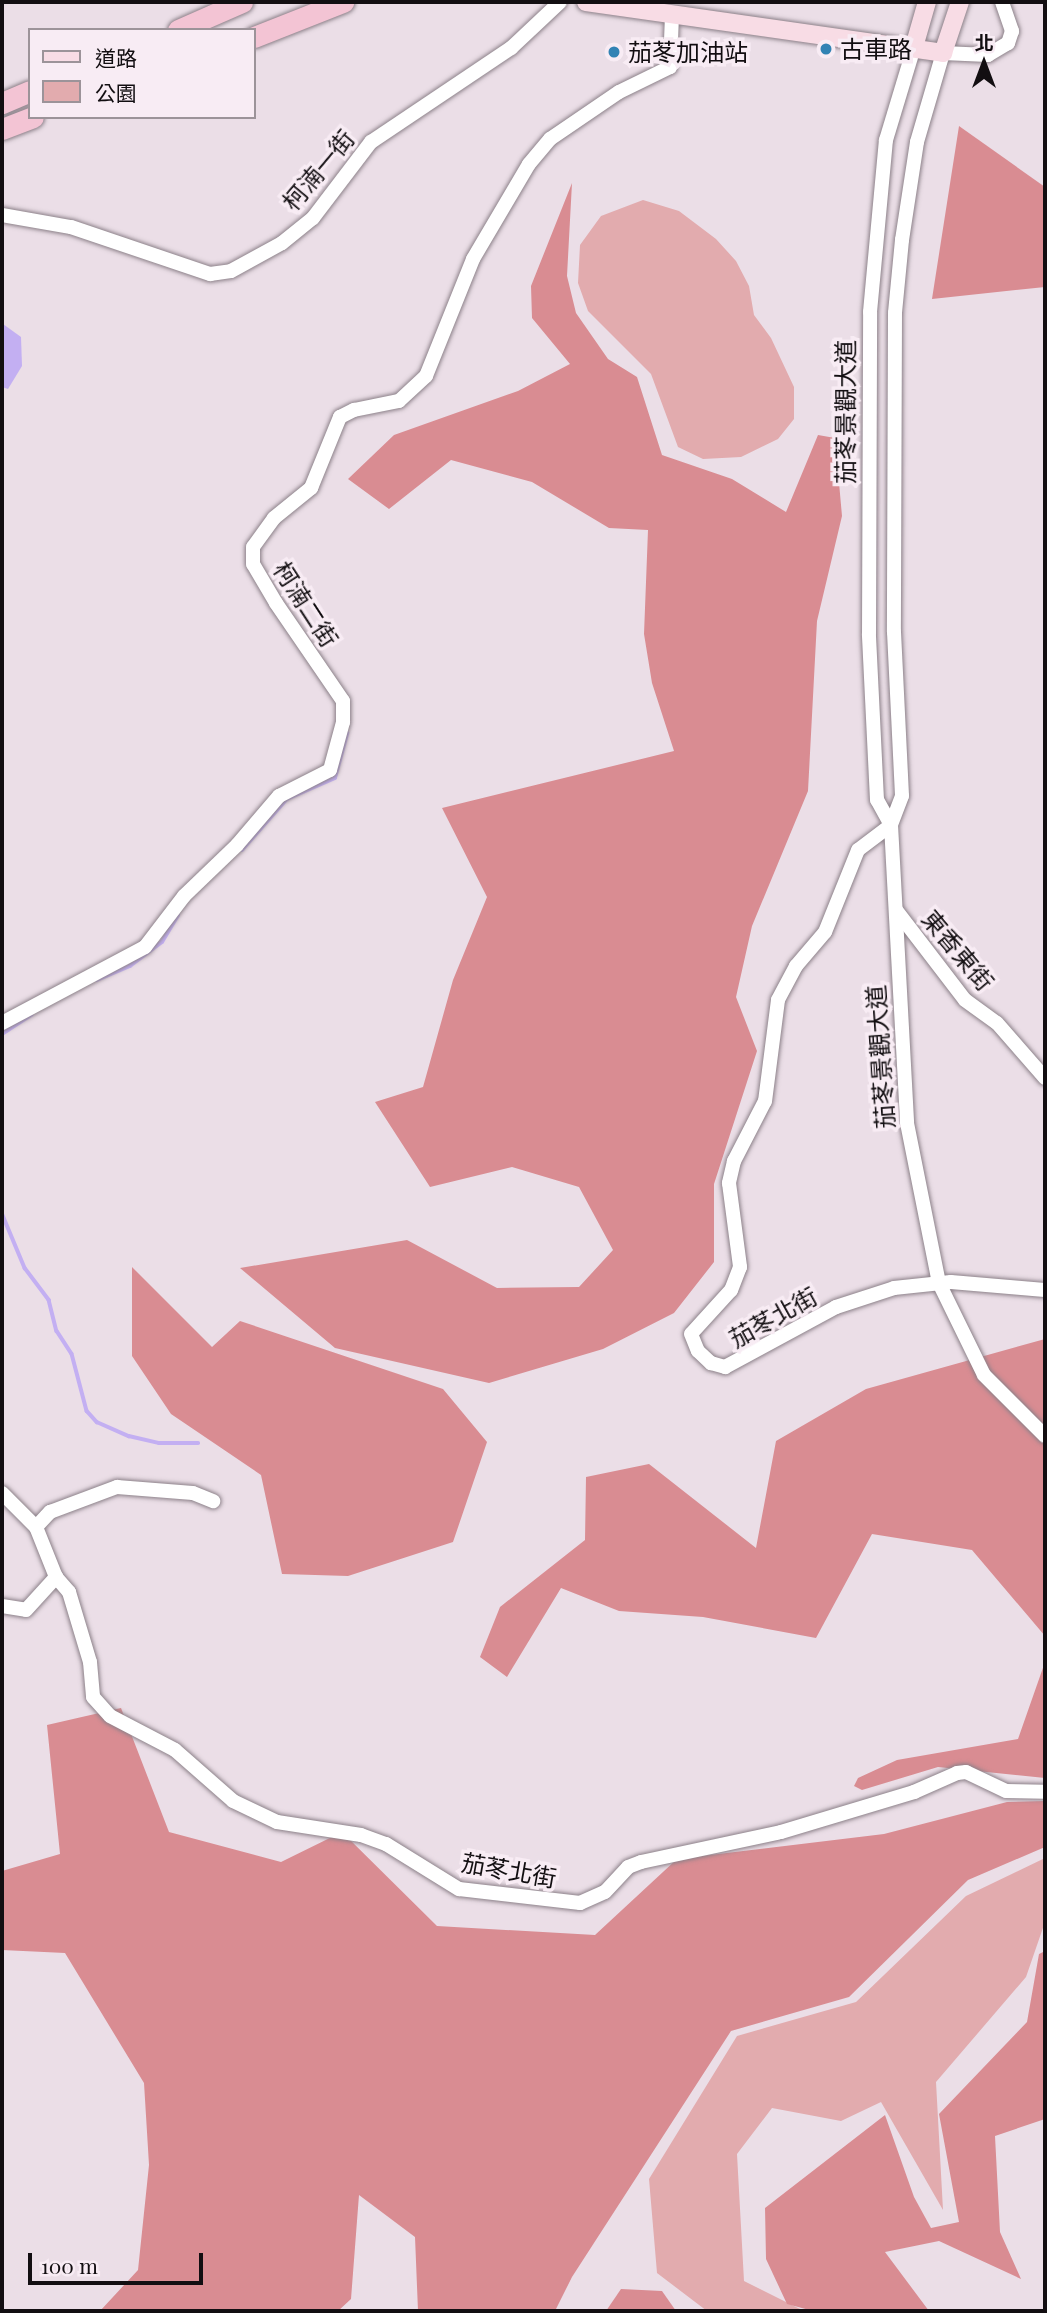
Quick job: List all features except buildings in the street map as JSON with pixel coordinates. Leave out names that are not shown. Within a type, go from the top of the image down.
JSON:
[{"type":"highway","points":[[183,28],[243,2]]},
{"type":"highway","points":[[256,29],[311,2]]},
{"type":"highway","points":[[256,36],[343,2]]},
{"type":"highway","points":[[2,103],[28,92]]},
{"type":"highway","points":[[2,129],[28,119]]},
{"type":"main road","points":[[586,2],[943,53]]},
{"type":"main road","name":"茄苳景觀大道","points":[[914,47],[927,2]]},
{"type":"main road","name":"茄苳景觀大道","points":[[943,53],[960,2]]},
{"type":"street","name":"柯湳一街","points":[[2,215],[71,227],[210,274],[231,271],[282,243],[313,218],[371,142],[511,48],[560,2]]},
{"type":"street","points":[[943,53],[988,55],[1008,43],[1012,31],[1002,2]]},
{"type":"street","name":"柯湳二街","points":[[2,1023],[145,947],[184,896],[279,796],[330,770],[343,722],[343,702],[253,564],[253,547],[274,518],[311,488],[340,417],[354,410],[399,401],[426,376],[474,258],[528,164],[550,139],[619,92],[670,67],[672,14]]},
{"type":"street","name":"茄苳景觀大道","points":[[891,825],[877,800],[870,648],[870,312],[886,140],[914,47]]},
{"type":"street","name":"茄苳景觀大道","points":[[943,53],[917,142],[895,313],[894,632],[902,796],[891,825],[907,1123],[939,1283],[984,1375],[1045,1436]]},
{"type":"street","name":"茄苳北街","points":[[891,825],[858,850],[825,932],[796,966],[778,1000],[765,1101],[734,1161],[729,1183],[740,1267],[731,1290],[691,1333],[698,1351],[711,1363],[733,1366],[854,1300],[894,1288],[939,1283],[1045,1290]]},
{"type":"street","name":"東香東街","points":[[896,910],[965,1000],[997,1023],[1045,1078]]},
{"type":"street","points":[[36,1527],[50,1512],[117,1487],[193,1493],[213,1501]]},
{"type":"street","name":"茄苳北街","points":[[2,1493],[36,1527],[56,1577],[69,1592],[84,1640],[93,1697],[110,1716],[175,1750],[233,1801],[277,1822],[342,1831],[386,1843],[459,1889],[580,1903],[606,1892],[628,1867],[641,1862],[780,1832],[914,1792],[957,1773],[966,1772],[1006,1791],[1045,1792]]},
{"type":"street","points":[[2,1605],[26,1610],[56,1577]]},
{"type":"green space","points":[[643,200],[679,211],[716,239],[736,261],[749,286],[754,315],[771,338],[794,387],[794,419],[778,439],[741,457],[703,459],[678,447],[651,374],[588,311],[578,283],[580,245],[601,216]]},
{"type":"green space","points":[[1045,1858],[1045,1922],[1026,1977],[936,2082],[943,2210],[881,2102],[841,2121],[772,2108],[737,2154],[744,2281],[804,2311],[707,2311],[657,2273],[649,2179],[737,2036],[856,2002],[966,1896]]},
{"type":"shaded area","points":[[959,126],[1045,187],[1045,287],[932,299]]},
{"type":"shaded area","points":[[572,183],[567,276],[576,313],[608,359],[637,377],[662,455],[732,479],[786,512],[818,435],[835,438],[842,516],[817,621],[808,791],[752,926],[736,997],[757,1051],[714,1184],[714,1262],[674,1313],[603,1349],[489,1383],[335,1348],[240,1268],[407,1240],[497,1288],[579,1287],[613,1250],[579,1187],[512,1167],[430,1187],[375,1102],[423,1087],[453,980],[487,897],[442,808],[674,751],[652,683],[644,634],[648,530],[609,528],[532,482],[451,460],[389,509],[348,479],[394,435],[518,391],[570,364],[532,318],[531,286]]},
{"type":"shaded area","points":[[3,324],[21,337],[22,366],[8,389],[2,387]]},
{"type":"shaded area","points":[[132,1267],[212,1347],[240,1321],[443,1389],[487,1442],[453,1542],[348,1576],[282,1574],[261,1475],[171,1414],[132,1356]]},
{"type":"shaded area","points":[[1045,1339],[1045,1636],[972,1550],[872,1534],[816,1638],[703,1617],[619,1611],[561,1588],[507,1677],[480,1657],[500,1607],[585,1540],[586,1477],[649,1464],[756,1548],[776,1441],[866,1389]]},
{"type":"shaded area","points":[[1045,1662],[1045,1778],[938,1767],[862,1790],[854,1786],[858,1778],[897,1760],[1018,1739]]},
{"type":"shaded area","points":[[121,1708],[169,1832],[281,1862],[342,1832],[437,1926],[595,1935],[677,1859],[884,1834],[1007,1802],[1045,1801],[1045,1847],[968,1880],[849,1997],[731,2031],[572,2277],[555,2311],[418,2311],[415,2237],[359,2195],[351,2299],[338,2311],[100,2311],[138,2270],[149,2165],[144,2083],[65,1953],[2,1950],[2,1871],[60,1854],[47,1725]]},
{"type":"shaded area","points":[[1045,1951],[1045,2119],[995,2136],[1000,2232],[1021,2279],[939,2241],[885,2252],[929,2311],[813,2311],[787,2304],[766,2259],[765,2208],[885,2115],[914,2197],[931,2228],[959,2222],[939,2114],[1027,2022],[1039,1954]]},
{"type":"shaded area","points":[[621,2289],[662,2291],[676,2311],[606,2311]]},
{"type":"waterway","points":[[242,850],[287,799],[335,778],[347,734]]},
{"type":"waterway","points":[[97,980],[130,966],[162,942],[178,915]]},
{"type":"waterway","points":[[2,1034],[31,1015]]},
{"type":"waterway","points":[[2,1213],[25,1268],[49,1300],[57,1331],[72,1354],[87,1411],[97,1422],[129,1436],[159,1443],[198,1443]]},
{"type":"place","name":"古車路","points":[[826,49]]},
{"type":"place","name":"茄苳加油站","points":[[614,52]]}]
